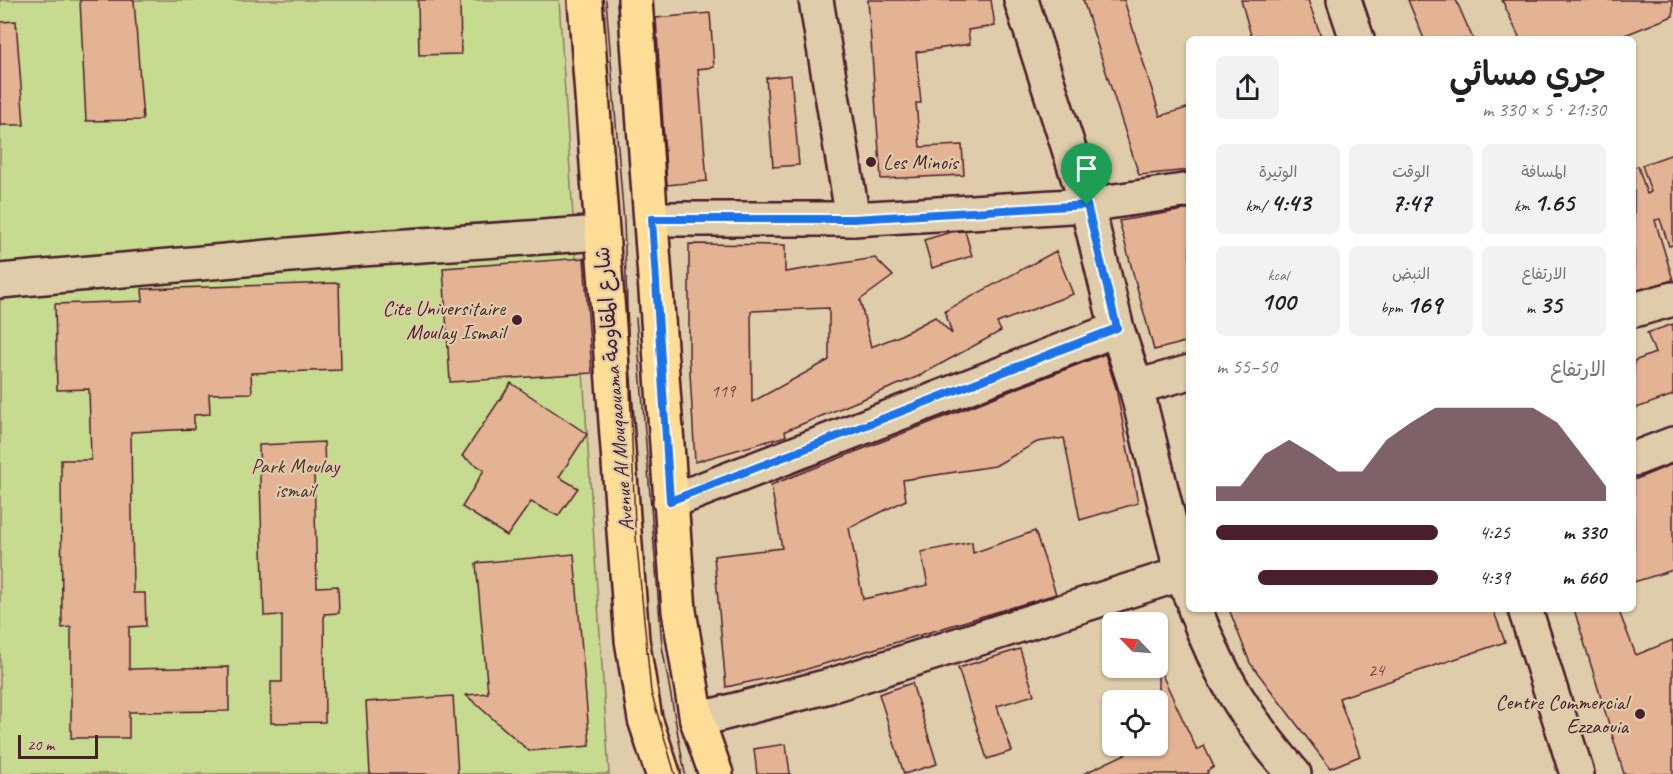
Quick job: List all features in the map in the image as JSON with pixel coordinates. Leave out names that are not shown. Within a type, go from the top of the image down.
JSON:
[{"type":"main road","name":"Avenue Al Mouqaouama شارع المقاومة","points":[[585,0],[623,487],[632,640],[645,719],[663,774]]},
{"type":"main road","points":[[635,0],[679,611],[697,720],[716,774]]},
{"type":"street","points":[[816,0],[853,219]]},
{"type":"street","points":[[1021,0],[1087,205],[1117,328],[1136,387],[1186,576]]},
{"type":"street","points":[[1344,0],[1356,36]]},
{"type":"street","points":[[652,219],[853,219],[1087,205],[1186,191]]},
{"type":"street","points":[[0,281],[347,250],[602,233]]},
{"type":"street","points":[[1636,309],[1673,299]]},
{"type":"street","points":[[670,501],[1117,328]]},
{"type":"street","points":[[1136,387],[1186,373]]},
{"type":"street","points":[[1636,458],[1673,444]]},
{"type":"street","points":[[697,720],[829,686],[1186,580]]},
{"type":"street","points":[[1196,612],[1207,644],[1234,696],[1269,745],[1294,774]]},
{"type":"street","points":[[1526,612],[1577,774]]},
{"type":"green space","name":"Park Moulay ismail","points":[[0,0],[559,0],[609,774],[0,774]]},
{"type":"building","points":[[80,0],[134,0],[143,120],[86,121]]},
{"type":"building","points":[[418,0],[460,0],[461,54],[419,55]]},
{"type":"building","points":[[868,0],[991,0],[995,26],[968,30],[970,44],[916,52],[921,103],[916,103],[920,147],[962,145],[964,175],[881,179]]},
{"type":"building","points":[[1083,0],[1124,0],[1160,116],[1186,108],[1186,170],[1139,175]]},
{"type":"building","points":[[1241,0],[1308,0],[1321,36],[1251,36]]},
{"type":"building","points":[[1408,0],[1456,0],[1472,36],[1423,36]]},
{"type":"building","points":[[1502,0],[1673,0],[1673,16],[1623,36],[1519,36]]},
{"type":"building","points":[[710,13],[714,67],[698,69],[707,181],[667,185],[656,18]]},
{"type":"building","points":[[16,21],[24,125],[0,125],[0,22]]},
{"type":"building","points":[[791,75],[799,165],[773,167],[766,78]]},
{"type":"building","points":[[1673,154],[1673,245],[1669,246],[1660,219],[1655,220],[1673,280],[1636,290],[1636,166],[1638,166],[1647,194],[1651,192],[1642,165]]},
{"type":"building","points":[[1186,210],[1186,342],[1154,350],[1119,221]]},
{"type":"building","points":[[965,231],[972,256],[932,268],[924,240],[951,232]]},
{"type":"building","points":[[689,244],[785,245],[785,272],[875,258],[893,276],[860,300],[871,347],[899,336],[935,317],[952,334],[945,311],[1056,251],[1073,294],[997,323],[1001,331],[919,376],[785,431],[786,436],[695,462],[689,355]],"holes":[[[829,308],[829,360],[752,402],[751,311]]]},
{"type":"building","name":"Cite Universitaire Moulay Ismail","points":[[584,258],[592,373],[450,382],[443,268]]},
{"type":"building","points":[[339,283],[341,370],[251,373],[252,393],[209,394],[210,414],[194,415],[194,429],[131,432],[133,593],[145,593],[146,626],[129,627],[129,669],[229,667],[229,711],[129,712],[129,738],[71,738],[71,627],[62,628],[61,460],[91,460],[89,389],[57,390],[55,304],[143,301],[142,289]]},
{"type":"building","points":[[1673,324],[1673,395],[1636,408],[1636,360],[1655,353],[1647,333]]},
{"type":"building","points":[[1105,354],[1116,388],[1138,503],[1080,520],[1064,438],[1037,442],[995,466],[903,480],[906,500],[849,528],[863,599],[928,585],[921,552],[972,542],[973,553],[1035,531],[1056,594],[804,670],[726,687],[714,556],[782,548],[771,485]]},
{"type":"building","points":[[511,383],[587,434],[559,477],[578,488],[558,516],[531,502],[507,536],[462,507],[484,470],[462,456]]},
{"type":"building","points":[[324,442],[325,473],[314,473],[317,587],[338,586],[339,613],[324,614],[325,722],[271,723],[271,682],[282,682],[282,615],[264,616],[259,445]]},
{"type":"building","points":[[1673,464],[1673,570],[1636,581],[1636,479]]},
{"type":"building","points":[[574,554],[590,746],[529,751],[466,695],[488,693],[476,563]]},
{"type":"building","points":[[1230,612],[1494,612],[1505,642],[1339,698],[1360,756],[1330,768],[1250,663]]},
{"type":"building","name":"Centre Commercial Ezzaouia","points":[[1575,612],[1619,612],[1636,655],[1673,640],[1673,774],[1624,774]]},
{"type":"building","points":[[1020,649],[1034,695],[997,706],[1012,751],[987,759],[958,668]]},
{"type":"building","points":[[1158,678],[1164,678],[1197,750],[1204,746],[1214,767],[1207,771],[1208,774],[1083,774],[1121,756],[1168,756],[1168,690],[1158,690]]},
{"type":"building","points":[[912,683],[937,764],[904,774],[879,694]]},
{"type":"building","points":[[453,696],[458,774],[370,774],[366,702]]},
{"type":"building","points":[[786,744],[790,774],[757,774],[754,749]]},
{"type":"tram line","points":[[606,0],[624,222],[635,526],[651,692],[675,774]]},
{"type":"tram line","points":[[636,318],[662,646],[685,774]]},
{"type":"place","name":"Les Minois","points":[[871,162]]},
{"type":"place","name":"Cite Universitaire Moulay Ismail","points":[[517,320]]},
{"type":"place","name":"Centre Commercial Ezzaouia","points":[[1640,714]]},
{"type":"route","points":[[1087,205],[1117,328],[670,501],[652,219],[853,219],[1087,205]]}]
